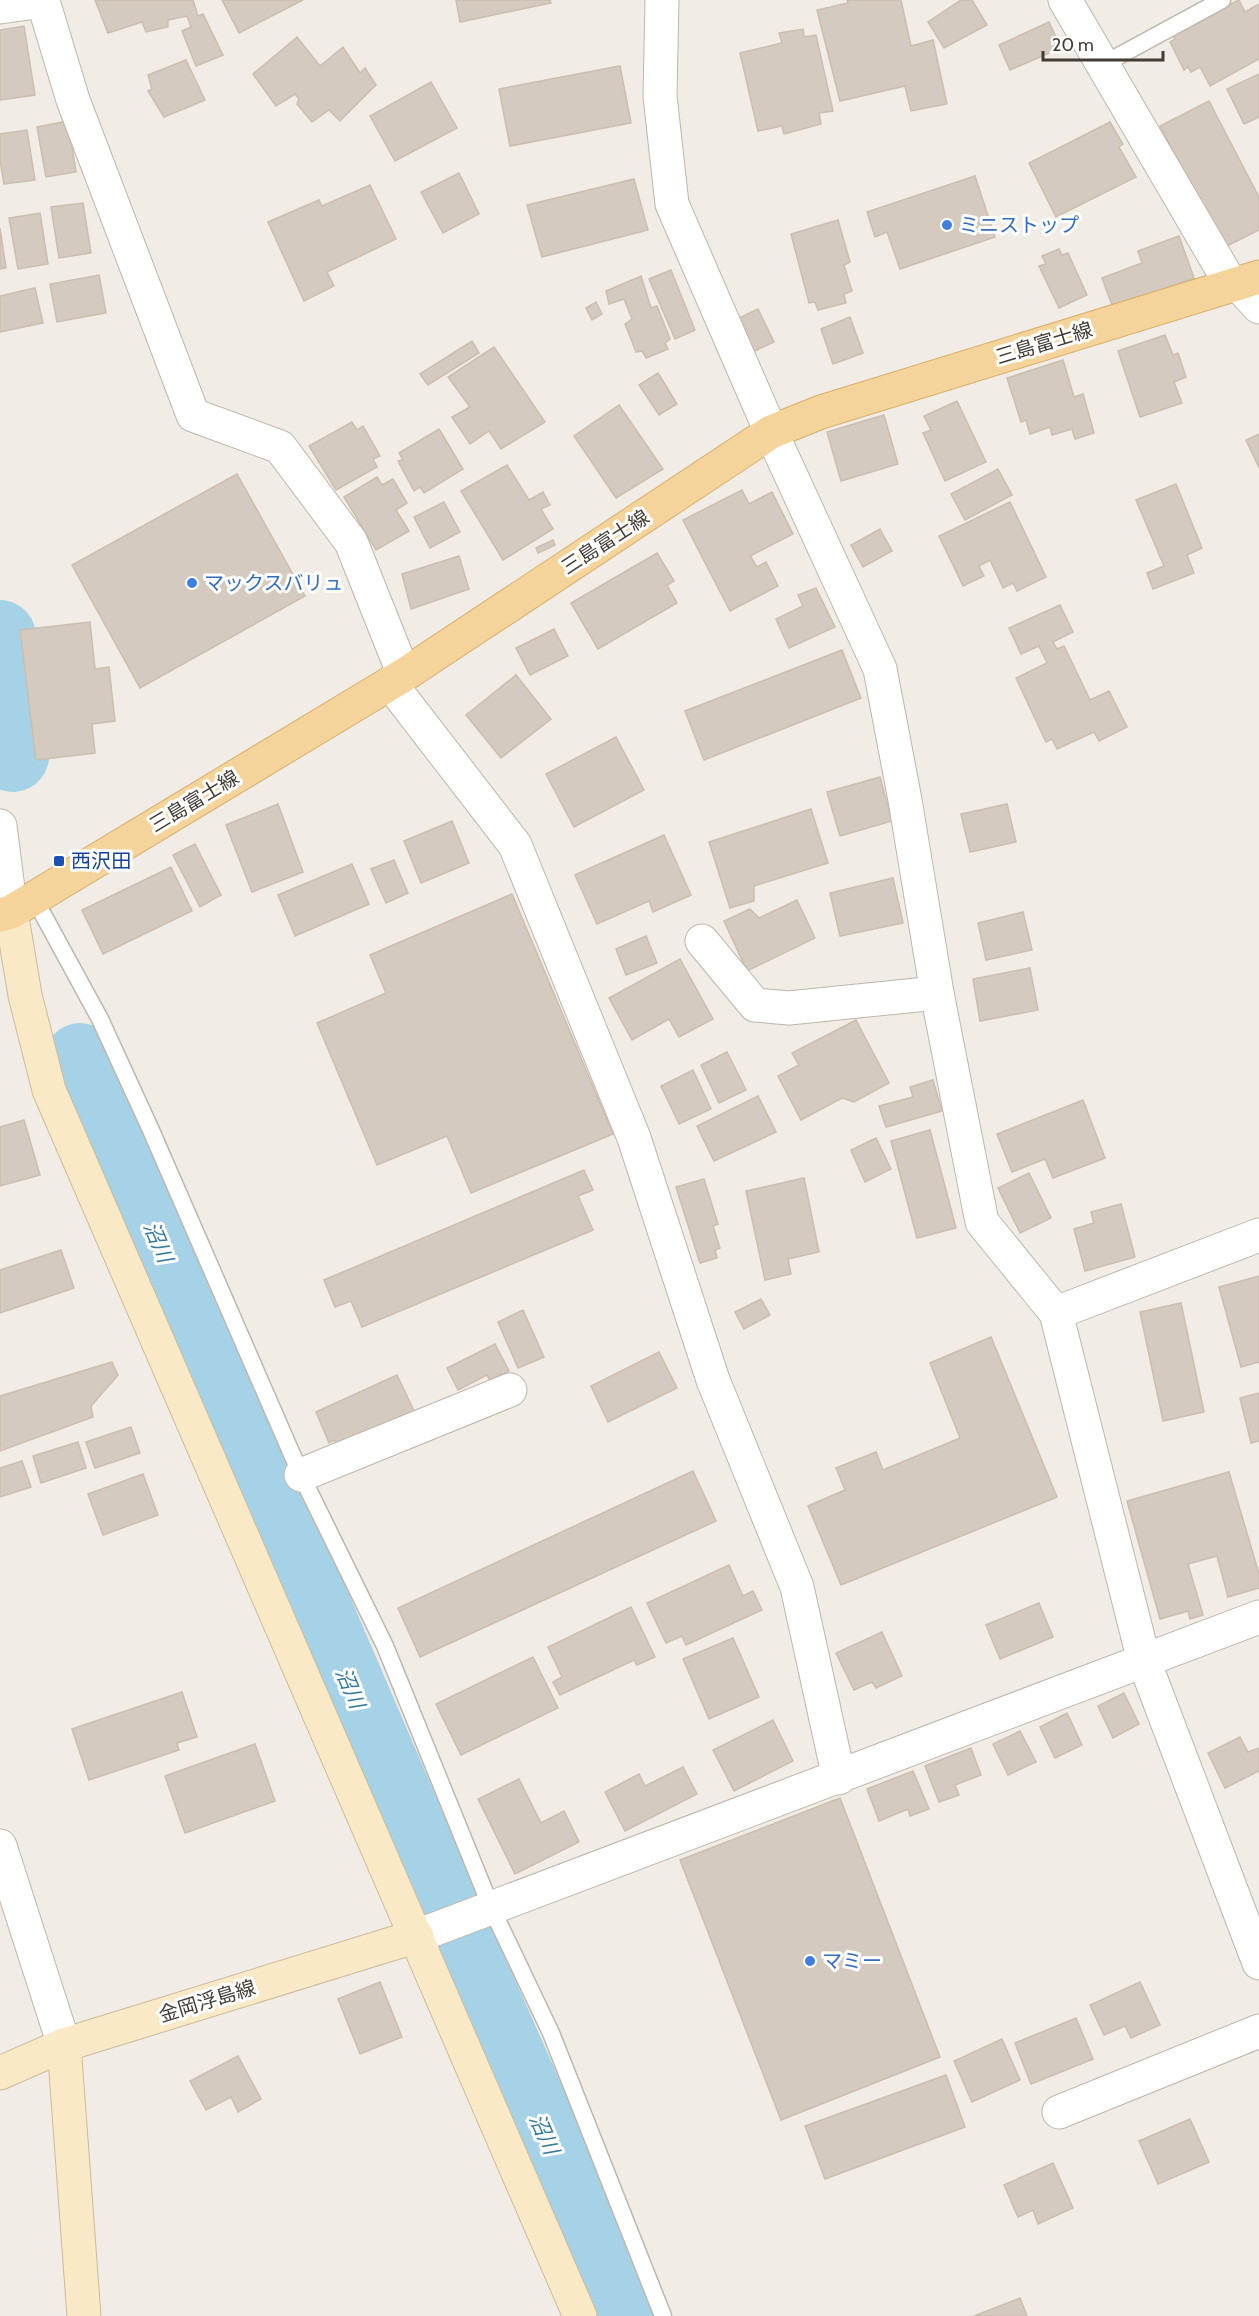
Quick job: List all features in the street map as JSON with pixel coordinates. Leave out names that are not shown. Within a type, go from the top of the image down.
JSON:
[{"type":"main road","name":"三島富士線","points":[[15,908],[397,679],[771,432],[821,412],[1243,282]]},
{"type":"street","points":[[663,0],[660,96],[672,204],[771,432],[880,669],[905,800],[937,993],[982,1221],[1056,1313],[1144,1662],[1259,1963]]},
{"type":"street","points":[[0,8],[44,1],[72,100],[193,415],[280,447],[351,542],[397,679],[515,845],[634,1138],[714,1380],[797,1587],[839,1778]]},
{"type":"street","points":[[1073,2],[1102,65],[1259,307]]},
{"type":"street","points":[[0,826],[15,908],[25,995],[49,1090],[580,2316]]},
{"type":"street","points":[[702,941],[755,1005],[789,1008],[937,993]]},
{"type":"street","points":[[1056,1313],[1259,1235]]},
{"type":"street","points":[[301,1475],[510,1390]]},
{"type":"street","points":[[417,1936],[1259,1617]]},
{"type":"street","points":[[0,1846],[13,1931],[64,2045],[84,2316]]},
{"type":"street","name":"金岡浮島線","points":[[0,2073],[64,2045],[417,1936]]},
{"type":"street","points":[[1059,2112],[1259,2031]]},
{"type":"lane","points":[[1102,65],[1222,0]]},
{"type":"lane","points":[[15,908],[100,1019],[301,1475],[385,1646],[491,1907],[551,2033],[663,2316]]},
{"type":"building","points":[[95,0],[193,0],[198,16],[203,14],[223,55],[196,66],[182,31],[191,27],[187,16],[168,20],[168,27],[146,32],[142,22],[108,33]]},
{"type":"building","points":[[222,0],[303,0],[239,33]]},
{"type":"building","points":[[456,0],[550,0],[551,3],[460,22]]},
{"type":"building","points":[[847,0],[901,0],[911,46],[933,40],[947,104],[911,111],[905,86],[840,101],[817,10],[848,3]]},
{"type":"building","points":[[961,0],[972,0],[987,25],[944,48],[928,22]]},
{"type":"building","points":[[1239,0],[1245,12],[1259,4],[1259,59],[1210,86],[1200,67],[1191,72],[1188,67],[1184,70],[1170,42],[1175,39],[1172,33]]},
{"type":"building","points":[[1049,22],[1061,48],[1010,70],[999,45]]},
{"type":"building","points":[[24,26],[35,95],[0,100],[0,30]]},
{"type":"building","points":[[803,29],[804,37],[816,35],[833,111],[819,113],[821,124],[784,134],[782,126],[758,131],[740,53],[782,43],[779,33]]},
{"type":"building","points":[[297,37],[320,66],[343,47],[360,73],[365,68],[376,85],[340,121],[329,110],[312,122],[297,104],[299,99],[295,94],[276,106],[253,74]]},
{"type":"building","points":[[186,60],[205,100],[164,117],[148,91],[152,89],[148,75]]},
{"type":"building","points":[[620,66],[631,123],[510,146],[499,89]]},
{"type":"building","points":[[1259,74],[1259,117],[1244,124],[1227,89]]},
{"type":"building","points":[[431,82],[457,128],[395,161],[370,116]]},
{"type":"building","points":[[1209,101],[1259,197],[1259,230],[1223,248],[1160,126]]},
{"type":"building","points":[[68,121],[76,172],[46,177],[37,127]]},
{"type":"building","points":[[1110,122],[1123,144],[1119,147],[1136,177],[1056,217],[1029,163]]},
{"type":"building","points":[[27,130],[35,180],[4,184],[0,160],[0,134]]},
{"type":"building","points":[[459,173],[479,214],[443,233],[421,192]]},
{"type":"building","points":[[975,176],[995,237],[900,269],[887,232],[875,237],[867,212]]},
{"type":"building","points":[[634,179],[648,230],[542,257],[527,205]]},
{"type":"building","points":[[370,185],[396,239],[327,272],[334,286],[304,301],[268,222],[319,200],[322,206]]},
{"type":"building","points":[[83,203],[91,253],[59,258],[51,207]]},
{"type":"building","points":[[40,213],[48,264],[18,269],[9,218]]},
{"type":"building","points":[[838,220],[850,262],[844,265],[852,291],[844,294],[846,303],[818,310],[815,302],[809,303],[791,234]]},
{"type":"building","points":[[0,228],[6,268],[0,269]]},
{"type":"building","points":[[1179,236],[1194,278],[1113,308],[1102,278],[1142,263],[1138,251]]},
{"type":"building","points":[[1059,249],[1062,255],[1068,253],[1087,295],[1059,308],[1039,266],[1046,264],[1042,256]]},
{"type":"building","points":[[671,270],[695,330],[675,339],[649,279]]},
{"type":"building","points":[[99,275],[106,313],[57,322],[50,284]]},
{"type":"building","points":[[641,276],[651,308],[657,306],[670,339],[665,343],[668,349],[646,358],[642,351],[636,352],[625,324],[632,319],[624,299],[609,304],[606,291]]},
{"type":"building","points":[[35,288],[43,323],[0,332],[0,296]]},
{"type":"building","points":[[596,302],[602,314],[592,320],[586,308]]},
{"type":"building","points":[[758,309],[774,342],[751,353],[735,320]]},
{"type":"building","points":[[850,317],[863,353],[833,364],[821,329]]},
{"type":"building","points":[[1165,335],[1173,355],[1178,353],[1186,377],[1174,382],[1182,403],[1140,417],[1118,351]]},
{"type":"building","points":[[472,341],[479,353],[428,385],[420,374]]},
{"type":"building","points":[[494,347],[545,422],[501,449],[489,431],[470,444],[452,417],[470,407],[448,377]]},
{"type":"building","points":[[1063,360],[1074,397],[1083,394],[1094,433],[1075,439],[1072,429],[1052,435],[1050,427],[1030,434],[1026,420],[1021,422],[1007,378]]},
{"type":"building","points":[[658,373],[677,404],[659,415],[639,385]]},
{"type":"building","points":[[957,401],[986,462],[945,481],[923,433],[931,430],[924,416]]},
{"type":"building","points":[[619,405],[663,469],[616,498],[574,436]]},
{"type":"building","points":[[884,415],[898,464],[841,481],[827,432]]},
{"type":"building","points":[[352,422],[357,430],[363,426],[380,456],[373,459],[377,467],[336,490],[309,446]]},
{"type":"building","points":[[439,429],[463,469],[424,493],[420,487],[414,491],[398,461],[403,460],[399,453]]},
{"type":"building","points":[[1259,434],[1259,468],[1246,440]]},
{"type":"building","points":[[507,465],[529,500],[543,492],[550,505],[541,509],[553,529],[503,560],[461,491]]},
{"type":"building","points":[[998,469],[1012,495],[965,520],[951,494]]},
{"type":"building","points":[[237,474],[305,596],[140,688],[72,565]]},
{"type":"building","points":[[377,477],[382,485],[393,479],[407,503],[396,510],[409,531],[376,550],[344,497]]},
{"type":"building","points":[[1176,484],[1202,548],[1187,555],[1194,573],[1153,589],[1147,573],[1164,566],[1136,500]]},
{"type":"building","points":[[742,490],[749,504],[772,492],[793,534],[750,556],[757,567],[766,562],[778,586],[730,611],[683,520]]},
{"type":"building","points":[[444,502],[460,532],[430,548],[414,517]]},
{"type":"building","points":[[1010,502],[1046,577],[1017,591],[1013,583],[1003,588],[990,560],[979,566],[984,576],[963,586],[939,536]]},
{"type":"building","points":[[880,529],[892,551],[863,567],[851,545]]},
{"type":"building","points":[[553,540],[555,545],[538,553],[536,548]]},
{"type":"building","points":[[657,553],[674,581],[667,585],[677,603],[598,649],[571,603]]},
{"type":"building","points":[[459,556],[469,589],[411,609],[402,574]]},
{"type":"building","points":[[816,588],[835,627],[789,648],[776,619],[803,606],[798,595]]},
{"type":"building","points":[[1060,605],[1073,632],[1053,642],[1057,649],[1064,646],[1090,700],[1109,691],[1127,727],[1099,741],[1094,732],[1057,749],[1052,739],[1046,742],[1016,678],[1047,663],[1039,646],[1021,654],[1009,628]]},
{"type":"building","points":[[90,622],[95,669],[109,667],[115,721],[92,724],[95,753],[36,760],[20,630]]},
{"type":"building","points":[[554,629],[568,656],[530,675],[516,648]]},
{"type":"building","points":[[842,650],[861,698],[704,760],[685,711]]},
{"type":"building","points":[[516,675],[551,719],[501,758],[466,715]]},
{"type":"building","points":[[616,737],[644,790],[574,827],[546,774]]},
{"type":"building","points":[[880,777],[892,821],[840,836],[827,792]]},
{"type":"building","points":[[278,804],[303,872],[252,892],[226,825]]},
{"type":"building","points":[[1007,804],[1016,842],[970,852],[961,814]]},
{"type":"building","points":[[811,809],[828,863],[754,886],[754,901],[730,908],[709,842]]},
{"type":"building","points":[[452,821],[469,863],[421,883],[404,841]]},
{"type":"building","points":[[664,835],[691,895],[653,912],[649,901],[597,924],[575,875]]},
{"type":"building","points":[[195,844],[221,895],[200,907],[173,855]]},
{"type":"building","points":[[394,860],[408,893],[386,903],[371,869]]},
{"type":"building","points":[[352,864],[369,904],[295,936],[278,895]]},
{"type":"building","points":[[171,867],[192,911],[103,954],[82,910]]},
{"type":"building","points":[[893,878],[903,923],[840,936],[830,893]]},
{"type":"building","points":[[512,894],[613,1134],[471,1193],[447,1136],[377,1165],[317,1023],[386,993],[370,955]]},
{"type":"building","points":[[797,900],[815,938],[747,971],[724,921],[750,909],[759,918]]},
{"type":"building","points":[[1023,912],[1032,950],[986,960],[978,923]]},
{"type":"building","points":[[646,936],[657,963],[626,975],[616,949]]},
{"type":"building","points":[[680,959],[713,1019],[679,1037],[669,1019],[632,1040],[609,998]]},
{"type":"building","points":[[1030,968],[1038,1010],[980,1021],[973,979]]},
{"type":"building","points":[[856,1020],[889,1083],[854,1102],[842,1098],[801,1120],[778,1076],[799,1065],[792,1053]]},
{"type":"building","points":[[727,1052],[746,1090],[719,1103],[701,1065]]},
{"type":"building","points":[[693,1070],[711,1109],[679,1124],[661,1086]]},
{"type":"building","points":[[933,1080],[942,1111],[886,1127],[879,1106],[913,1097],[910,1087]]},
{"type":"building","points":[[758,1096],[776,1132],[714,1161],[697,1126]]},
{"type":"building","points":[[1083,1100],[1105,1158],[1053,1178],[1045,1159],[1012,1172],[997,1134]]},
{"type":"building","points":[[24,1120],[40,1175],[0,1186],[0,1127]]},
{"type":"building","points":[[930,1130],[956,1228],[917,1238],[891,1141]]},
{"type":"building","points":[[876,1138],[891,1169],[865,1182],[851,1150]]},
{"type":"building","points":[[584,1170],[593,1190],[578,1196],[593,1230],[362,1327],[351,1301],[335,1307],[324,1280]]},
{"type":"building","points":[[1029,1173],[1051,1218],[1020,1233],[998,1188]]},
{"type":"building","points":[[804,1178],[819,1252],[788,1259],[791,1274],[765,1280],[746,1191]]},
{"type":"building","points":[[704,1179],[718,1224],[713,1226],[720,1248],[715,1250],[717,1258],[700,1263],[676,1187]]},
{"type":"building","points":[[1121,1204],[1135,1257],[1085,1271],[1074,1229],[1094,1223],[1091,1212]]},
{"type":"building","points":[[61,1250],[74,1288],[0,1313],[0,1270]]},
{"type":"building","points":[[1259,1276],[1259,1362],[1241,1367],[1219,1287]]},
{"type":"building","points":[[761,1299],[770,1315],[744,1329],[735,1312]]},
{"type":"building","points":[[1181,1303],[1204,1412],[1163,1421],[1140,1312]]},
{"type":"building","points":[[523,1310],[544,1357],[518,1368],[498,1322]]},
{"type":"building","points":[[991,1337],[1057,1497],[841,1585],[808,1506],[845,1490],[836,1468],[876,1452],[883,1470],[960,1438],[930,1363]]},
{"type":"building","points":[[495,1344],[509,1371],[490,1380],[487,1375],[458,1390],[447,1368]]},
{"type":"building","points":[[659,1352],[677,1388],[608,1422],[591,1386]]},
{"type":"building","points":[[112,1362],[118,1375],[91,1406],[93,1417],[0,1451],[0,1396]]},
{"type":"building","points":[[397,1375],[414,1411],[338,1446],[335,1440],[329,1443],[316,1412]]},
{"type":"building","points":[[1259,1393],[1259,1441],[1251,1443],[1240,1398]]},
{"type":"building","points":[[131,1427],[140,1453],[95,1468],[86,1442]]},
{"type":"building","points":[[78,1442],[86,1468],[41,1483],[33,1456]]},
{"type":"building","points":[[22,1461],[31,1487],[0,1497],[0,1468]]},
{"type":"building","points":[[693,1471],[716,1521],[420,1657],[398,1608]]},
{"type":"building","points":[[1229,1472],[1259,1574],[1259,1588],[1228,1597],[1217,1556],[1188,1564],[1203,1615],[1190,1619],[1188,1611],[1160,1619],[1127,1501]]},
{"type":"building","points":[[143,1474],[158,1515],[103,1535],[88,1494]]},
{"type":"building","points":[[729,1565],[743,1596],[753,1591],[762,1610],[686,1645],[682,1636],[666,1643],[647,1603]]},
{"type":"building","points":[[1039,1603],[1053,1637],[1000,1659],[986,1625]]},
{"type":"building","points":[[631,1607],[655,1657],[637,1665],[634,1660],[560,1695],[553,1682],[562,1677],[548,1647]]},
{"type":"building","points":[[882,1632],[902,1676],[876,1688],[872,1682],[854,1690],[836,1653]]},
{"type":"building","points":[[733,1638],[759,1697],[709,1719],[683,1659]]},
{"type":"building","points":[[533,1657],[558,1708],[461,1755],[436,1704]]},
{"type":"building","points":[[182,1692],[197,1737],[177,1743],[179,1750],[89,1780],[72,1729]]},
{"type":"building","points":[[1124,1693],[1139,1724],[1113,1738],[1098,1706]]},
{"type":"building","points":[[1067,1713],[1082,1745],[1055,1758],[1040,1727]]},
{"type":"building","points":[[773,1720],[793,1761],[734,1791],[713,1750]]},
{"type":"building","points":[[1020,1731],[1036,1762],[1008,1775],[993,1744]]},
{"type":"building","points":[[1240,1737],[1248,1752],[1259,1748],[1259,1771],[1225,1788],[1208,1753]]},
{"type":"building","points":[[255,1744],[275,1801],[185,1833],[165,1776]]},
{"type":"building","points":[[971,1748],[981,1775],[955,1785],[959,1795],[939,1802],[925,1766]]},
{"type":"building","points":[[683,1767],[697,1794],[625,1831],[605,1792],[639,1774],[645,1786]]},
{"type":"building","points":[[913,1771],[929,1809],[910,1816],[908,1809],[879,1821],[867,1789]]},
{"type":"building","points":[[519,1779],[541,1823],[564,1811],[579,1842],[515,1874],[478,1799]]},
{"type":"building","points":[[840,1798],[940,2057],[781,2120],[680,1860]]},
{"type":"building","points":[[380,1982],[402,2037],[360,2054],[338,1999]]},
{"type":"building","points":[[1140,1982],[1160,2025],[1131,2038],[1125,2026],[1104,2035],[1090,2005]]},
{"type":"building","points":[[1076,2018],[1093,2059],[1031,2084],[1015,2043]]},
{"type":"building","points":[[1002,2039],[1020,2080],[972,2102],[954,2061]]},
{"type":"building","points":[[238,2056],[261,2099],[238,2112],[231,2097],[206,2110],[190,2081]]},
{"type":"building","points":[[946,2075],[965,2127],[825,2179],[805,2126]]},
{"type":"building","points":[[1190,2119],[1209,2162],[1158,2184],[1139,2141]]},
{"type":"building","points":[[1053,2163],[1073,2208],[1038,2224],[1033,2210],[1018,2217],[1004,2185]]},
{"type":"building","points":[[1020,2298],[1027,2316],[974,2316]]},
{"type":"waterway","name":"沼川","points":[[0,636],[13,756]]},
{"type":"waterway","name":"沼川","points":[[80,1059],[470,1967],[625,2316]]},
{"type":"place","name":"ミニストップ","points":[[947,225]]},
{"type":"place","name":"マックスバリュ","points":[[192,583]]},
{"type":"place","name":"西沢田","points":[[59,861]]},
{"type":"place","name":"マミー","points":[[810,1961]]}]
